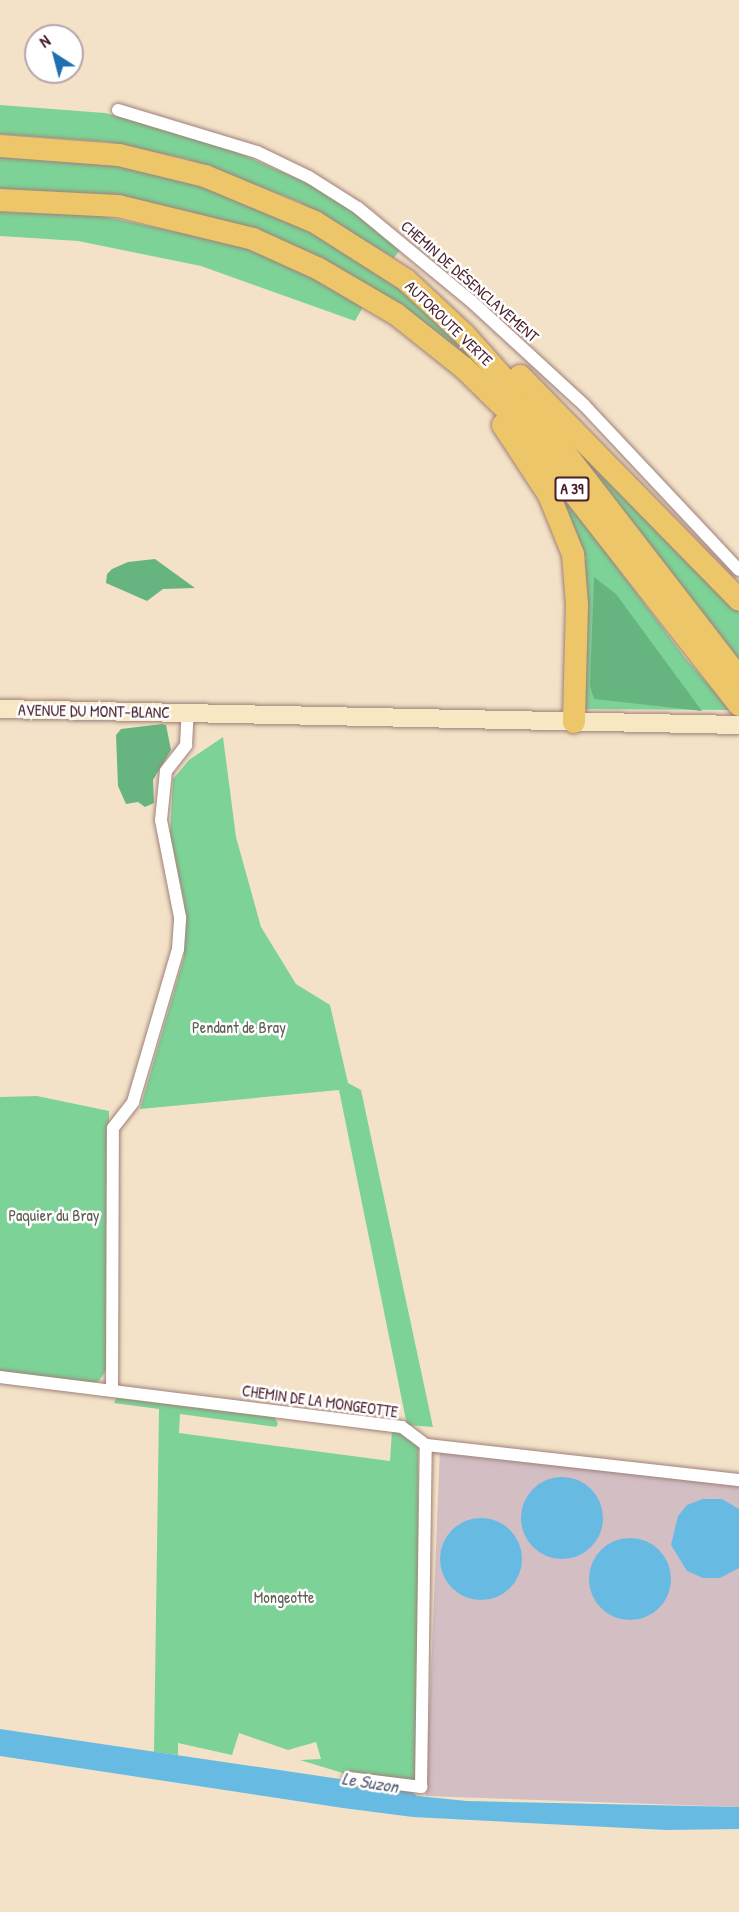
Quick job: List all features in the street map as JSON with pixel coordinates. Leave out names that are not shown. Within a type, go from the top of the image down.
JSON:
[{"type":"highway","name":"AUTOROUTE VERTE","points":[[0,146],[110,154],[205,176],[315,222],[406,280],[465,335],[532,410],[739,678]]},
{"type":"highway","name":"AUTOROUTE VERTE","points":[[0,201],[118,206],[196,223],[286,253],[376,301],[456,362],[514,418],[739,705]]},
{"type":"highway","points":[[406,280],[491,346],[739,600]]},
{"type":"highway","points":[[376,301],[455,371],[492,410],[533,468],[561,518],[573,554],[577,586],[574,722]]},
{"type":"main road","name":"AVENUE DU MONT-BLANC","points":[[0,709],[739,725]]},
{"type":"street","name":"CHEMIN DE DÉSENCLAVEMENT","points":[[118,110],[256,152],[309,177],[358,208],[478,307],[584,405],[739,570]]},
{"type":"street","points":[[112,1389],[113,1128],[133,1102],[178,949],[180,917],[161,819],[166,771],[186,745],[188,712]]},
{"type":"street","name":"CHEMIN DE LA MONGEOTTE","points":[[0,1377],[112,1389],[402,1427],[426,1445]]},
{"type":"street","points":[[349,1778],[421,1787],[426,1445],[739,1480]]},
{"type":"shaded area","points":[[440,1448],[739,1487],[739,1807],[426,1796]]},
{"type":"green space","points":[[0,105],[105,113],[207,139],[325,191],[402,247],[394,258],[297,201],[187,159],[108,142],[0,134]]},
{"type":"green space","points":[[0,156],[110,164],[219,190],[329,240],[381,273],[472,351],[483,377],[456,352],[206,217],[159,205],[0,192]]},
{"type":"green space","points":[[0,212],[96,215],[234,244],[299,269],[364,305],[355,321],[201,266],[78,241],[0,236]]},
{"type":"green space","points":[[537,399],[739,607],[739,662]]},
{"type":"green space","points":[[530,451],[686,659],[731,710],[583,709],[582,566],[586,558]]},
{"type":"green space","points":[[155,559],[195,588],[163,589],[147,601],[106,583],[107,574],[112,569],[128,562]]},
{"type":"green space","points":[[594,577],[616,594],[702,711],[594,699],[590,686]]},
{"type":"green space","points":[[166,725],[171,750],[153,780],[154,803],[145,807],[138,802],[126,804],[118,786],[116,735],[121,729]]},
{"type":"green space","name":"Pendant de Bray","points":[[223,737],[236,837],[261,927],[296,984],[330,1005],[348,1083],[361,1090],[433,1427],[407,1425],[339,1090],[140,1109],[184,957],[184,901],[170,833],[173,779],[189,760]]},
{"type":"green space","name":"Paquier du Bray","points":[[37,1096],[109,1111],[107,1369],[99,1381],[89,1384],[0,1372],[0,1097]]},
{"type":"green space","name":"Mongeotte","points":[[117,1395],[274,1416],[278,1424],[276,1427],[180,1414],[179,1433],[390,1461],[392,1430],[405,1435],[418,1447],[418,1777],[413,1783],[346,1774],[300,1760],[321,1759],[316,1742],[288,1750],[239,1733],[232,1755],[178,1743],[178,1755],[154,1752],[159,1409],[114,1403]]},
{"type":"water","points":[[562,1477],[578,1481],[591,1489],[599,1502],[603,1518],[599,1534],[591,1547],[578,1555],[562,1559],[546,1555],[533,1547],[525,1534],[521,1518],[525,1502],[533,1489],[546,1481]]},
{"type":"water","points":[[703,1499],[722,1499],[739,1509],[739,1568],[720,1578],[703,1578],[687,1571],[671,1545],[678,1516],[687,1505]]},
{"type":"water","points":[[481,1518],[497,1522],[510,1530],[518,1543],[522,1559],[518,1575],[510,1588],[497,1596],[481,1600],[465,1596],[452,1588],[444,1575],[440,1559],[444,1543],[452,1530],[465,1522]]},
{"type":"water","points":[[630,1538],[646,1542],[659,1550],[667,1563],[671,1579],[667,1595],[659,1608],[646,1616],[630,1620],[614,1616],[601,1608],[593,1595],[589,1579],[593,1563],[601,1550],[614,1542]]},
{"type":"water","points":[[0,1729],[408,1789],[417,1796],[467,1801],[739,1807],[739,1829],[666,1830],[413,1817],[343,1808],[0,1756]]},
{"type":"water label","name":"Le Suzon","points":[[370,1783]]}]
